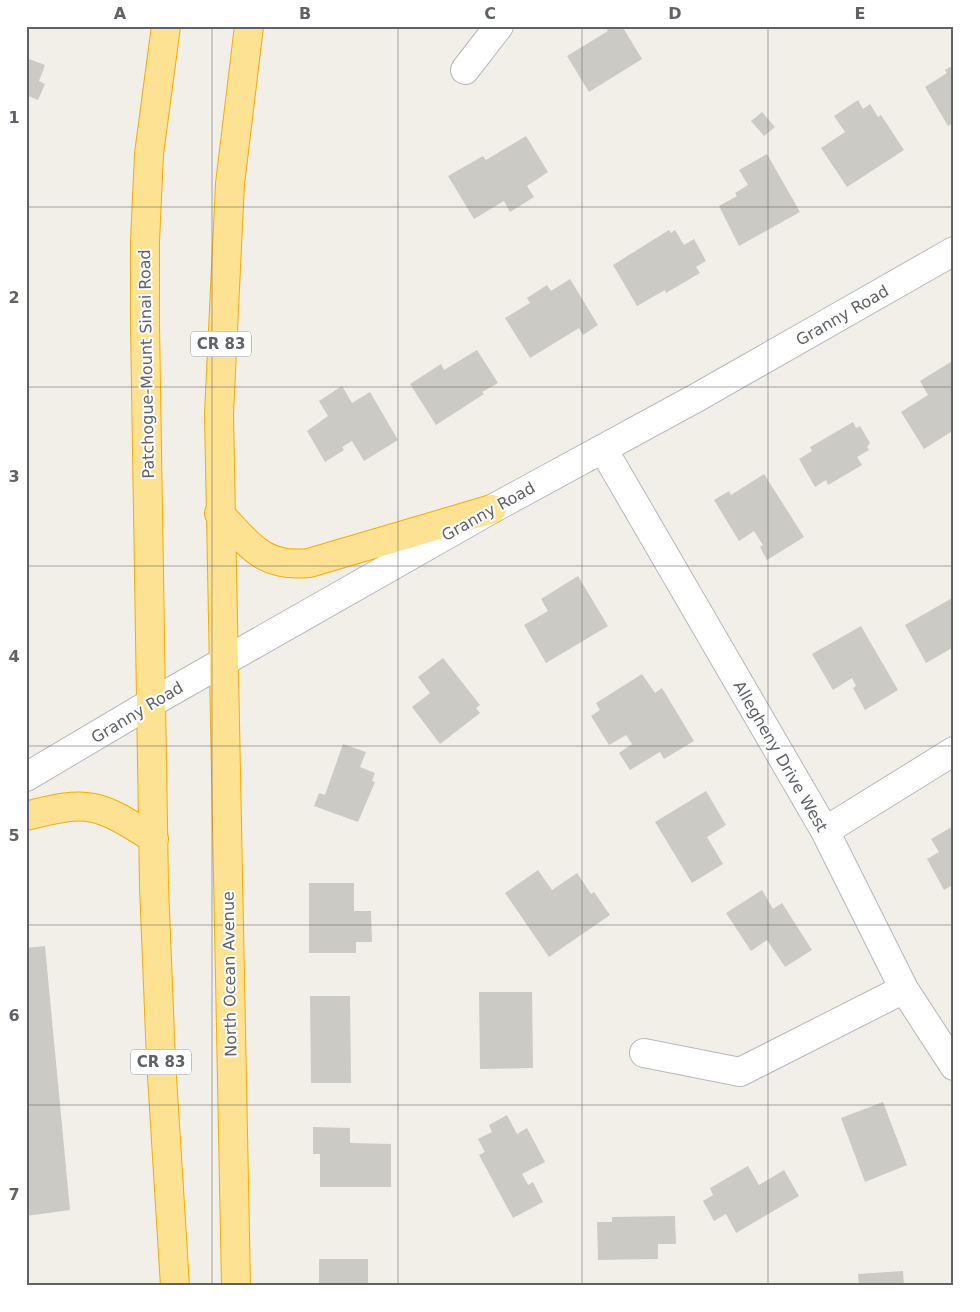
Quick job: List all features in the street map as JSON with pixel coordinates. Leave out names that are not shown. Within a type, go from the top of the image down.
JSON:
[{"type":"highway","name":"Patchogue-Mount Sinai Road","points":[[151,702],[144,241],[149,154],[166,26]]},
{"type":"highway","name":"CR 83","points":[[222,662],[219,414],[223,290],[230,184],[249,26]]},
{"type":"highway","points":[[219,513],[250,546],[265,557],[280,564],[294,565],[309,563],[492,509]]},
{"type":"highway","name":"North Ocean Avenue","points":[[222,662],[236,1286]]},
{"type":"highway","name":"CR 83","points":[[151,702],[161,1060],[175,1286]]},
{"type":"highway","points":[[26,816],[62,806],[81,805],[106,810],[154,839]]},
{"type":"street","points":[[465,70],[499,26]]},
{"type":"street","name":"Granny Road","points":[[26,778],[151,702],[492,509],[696,398],[954,251]]},
{"type":"street","name":"Allegheny Drive West","points":[[603,449],[825,831],[904,989],[954,1066]]},
{"type":"street","points":[[825,831],[954,751]]},
{"type":"street","points":[[644,1052],[740,1072],[904,989]]},
{"type":"building","points":[[605,26],[622,26],[642,59],[589,92],[567,56],[608,31]]},
{"type":"building","points":[[26,58],[45,65],[39,81],[45,84],[38,100],[26,95]]},
{"type":"building","points":[[954,65],[954,122],[948,126],[925,87],[947,73],[945,70]]},
{"type":"building","points":[[858,100],[863,109],[870,104],[878,117],[881,115],[904,150],[847,187],[821,148],[845,132],[834,116]]},
{"type":"building","points":[[762,112],[775,127],[764,136],[751,121]]},
{"type":"building","points":[[526,136],[548,172],[527,186],[534,197],[510,212],[504,201],[474,219],[448,176],[483,156],[486,160]]},
{"type":"building","points":[[767,154],[800,212],[739,246],[719,206],[737,196],[735,193],[748,185],[739,170]]},
{"type":"building","points":[[669,230],[671,233],[675,230],[684,245],[694,239],[706,261],[696,267],[700,273],[666,293],[665,290],[637,306],[613,265]]},
{"type":"building","points":[[570,279],[598,325],[583,335],[579,328],[530,358],[505,318],[530,303],[527,298],[547,285],[551,291]]},
{"type":"building","points":[[477,350],[498,383],[482,392],[484,394],[436,425],[410,384],[441,364],[444,370]]},
{"type":"building","points":[[954,360],[954,430],[924,449],[901,412],[928,395],[920,381]]},
{"type":"building","points":[[342,386],[352,403],[370,392],[398,440],[364,461],[352,441],[342,447],[344,450],[325,462],[307,431],[328,416],[319,401]]},
{"type":"building","points":[[853,422],[856,428],[860,426],[870,443],[867,447],[869,450],[857,457],[862,465],[828,485],[826,480],[815,487],[799,459],[812,451],[810,447]]},
{"type":"building","points":[[764,474],[804,537],[767,560],[760,547],[763,545],[754,531],[739,541],[714,500],[729,491],[731,495]]},
{"type":"building","points":[[578,576],[608,626],[546,663],[524,625],[548,611],[541,599]]},
{"type":"building","points":[[954,597],[954,651],[952,648],[926,663],[905,625]]},
{"type":"building","points":[[861,626],[898,690],[865,710],[853,688],[856,686],[852,678],[833,690],[812,654]]},
{"type":"building","points":[[443,658],[480,705],[476,708],[480,713],[440,744],[412,707],[430,693],[418,677]]},
{"type":"building","points":[[642,674],[655,693],[662,688],[694,741],[664,759],[660,752],[630,770],[619,753],[632,744],[626,735],[609,745],[591,716],[600,710],[596,703]]},
{"type":"building","points":[[343,744],[366,752],[360,767],[375,773],[372,781],[375,782],[358,822],[314,806],[319,793],[325,795]]},
{"type":"building","points":[[706,791],[726,825],[707,837],[723,864],[692,883],[655,822]]},
{"type":"building","points":[[950,828],[954,833],[954,891],[951,886],[944,890],[927,859],[939,852],[931,839]]},
{"type":"building","points":[[538,870],[552,890],[577,873],[591,894],[594,892],[610,915],[549,957],[505,893]]},
{"type":"building","points":[[309,883],[354,883],[354,911],[371,911],[372,942],[356,942],[356,953],[309,953]]},
{"type":"building","points":[[762,890],[773,909],[782,903],[812,950],[785,967],[767,940],[751,951],[726,913]]},
{"type":"building","points":[[45,946],[70,1210],[26,1216],[26,948]]},
{"type":"building","points":[[479,992],[532,992],[533,1068],[480,1069]]},
{"type":"building","points":[[310,996],[350,996],[351,1083],[311,1083]]},
{"type":"building","points":[[883,1102],[907,1165],[865,1182],[841,1118]]},
{"type":"building","points":[[507,1115],[517,1134],[527,1128],[545,1162],[522,1174],[528,1185],[533,1182],[543,1202],[513,1218],[479,1155],[485,1152],[478,1139],[492,1132],[489,1125]]},
{"type":"building","points":[[313,1127],[350,1128],[350,1143],[391,1144],[391,1187],[320,1187],[320,1154],[313,1154]]},
{"type":"building","points":[[748,1166],[759,1185],[784,1170],[799,1196],[736,1233],[726,1214],[714,1221],[703,1201],[713,1195],[710,1188]]},
{"type":"building","points":[[675,1216],[676,1244],[658,1244],[658,1259],[598,1260],[597,1222],[612,1222],[612,1217]]},
{"type":"building","points":[[319,1259],[368,1259],[368,1286],[319,1286]]},
{"type":"building","points":[[903,1271],[904,1286],[859,1286],[858,1274]]}]
